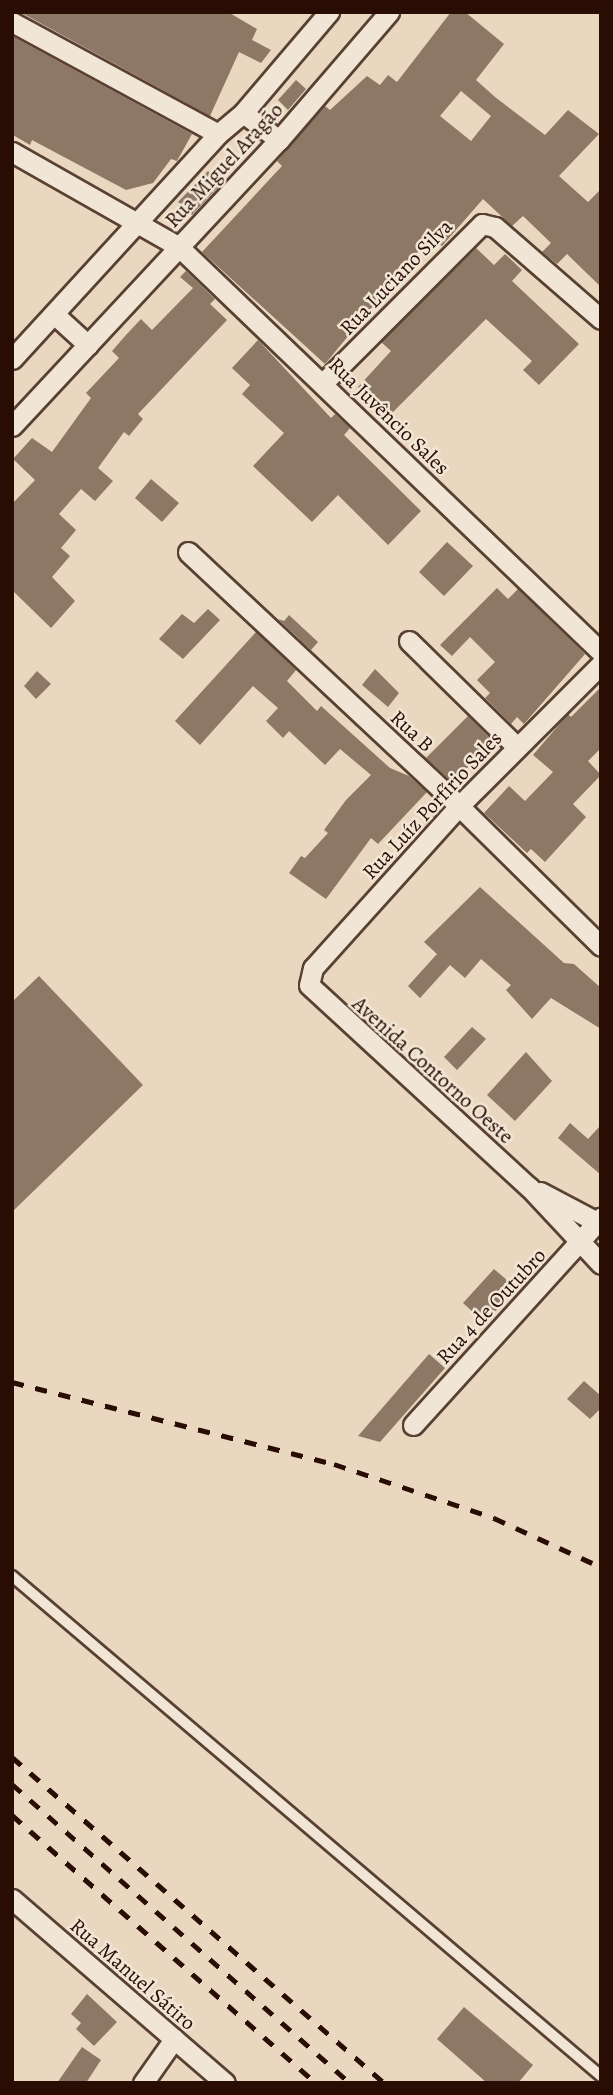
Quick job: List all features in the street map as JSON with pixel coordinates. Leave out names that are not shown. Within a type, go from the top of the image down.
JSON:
[{"type":"street","name":"Rua Miguel Aragão","points":[[12,359],[218,134],[243,113],[329,12]]},
{"type":"street","name":"Rua Miguel Aragão","points":[[12,426],[279,140],[389,12]]},
{"type":"street","points":[[12,22],[218,134]]},
{"type":"street","points":[[243,113],[279,140]]},
{"type":"street","name":"Rua Juvêncio Sales","points":[[12,152],[139,221],[179,247],[601,652]]},
{"type":"street","name":"Rua Luciano Silva","points":[[323,383],[482,224],[495,227],[601,319]]},
{"type":"street","points":[[54,314],[88,345]]},
{"type":"street","name":"Rua B","points":[[188,552],[459,806],[601,946]]},
{"type":"street","points":[[409,641],[517,747]]},
{"type":"street","name":"Rua Luíz Porfírio Sales","points":[[309,985],[313,968],[459,806],[601,664]]},
{"type":"street","name":"Avenida Contorno Oeste","points":[[309,985],[529,1187],[579,1244],[601,1264]]},
{"type":"street","name":"Avenida Contorno Oeste","points":[[529,1187],[600,1221]]},
{"type":"street","name":"Rua 4 de Outubro","points":[[413,1425],[600,1221]]},
{"type":"street","name":"Rua Manuel Sátiro","points":[[12,1899],[225,2083]]},
{"type":"street","points":[[143,2083],[174,2039]]},
{"type":"lane","points":[[12,1576],[601,2076]]},
{"type":"building","points":[[20,12],[228,12],[257,29],[252,40],[271,50],[261,63],[239,52],[210,116]]},
{"type":"building","points":[[451,12],[465,12],[504,44],[476,80],[545,135],[568,110],[599,134],[559,176],[588,202],[601,189],[601,287],[567,254],[557,264],[542,252],[551,243],[523,216],[512,226],[483,199],[442,246],[430,237],[325,364],[202,252],[282,166],[277,161],[325,106],[330,110],[367,76],[380,85],[388,75],[397,82]],"holes":[[[461,91],[491,116],[471,141],[440,116]]]},
{"type":"building","points":[[12,36],[192,134],[177,161],[171,159],[153,183],[126,190],[32,140],[30,145],[13,135]]},
{"type":"building","points":[[296,80],[306,89],[288,110],[278,100]]},
{"type":"building","points":[[208,171],[221,184],[192,215],[178,202]]},
{"type":"building","points":[[476,248],[494,265],[505,254],[522,270],[512,281],[579,344],[539,385],[523,370],[532,361],[486,319],[388,417],[358,387],[391,351],[381,342]]},
{"type":"building","points":[[186,271],[215,299],[210,304],[227,320],[138,414],[143,419],[129,436],[124,432],[98,468],[113,481],[95,501],[81,489],[59,514],[76,530],[61,548],[70,556],[52,577],[75,601],[51,628],[12,590],[12,504],[35,480],[13,459],[32,438],[52,452],[91,398],[86,393],[119,358],[112,351],[141,319],[152,330],[193,288],[180,277]]},
{"type":"building","points":[[258,340],[331,418],[335,414],[350,428],[344,435],[421,511],[388,545],[338,495],[312,522],[253,466],[284,433],[242,394],[250,385],[232,368]]},
{"type":"building","points":[[151,479],[179,503],[162,522],[135,498]]},
{"type":"building","points":[[447,542],[473,566],[444,596],[419,572]]},
{"type":"building","points":[[497,588],[508,599],[518,589],[585,654],[524,724],[517,717],[511,724],[485,698],[490,693],[477,680],[495,662],[470,637],[452,656],[440,645]]},
{"type":"building","points":[[208,609],[220,620],[183,659],[159,639],[182,614],[194,623]]},
{"type":"building","points":[[289,615],[318,642],[311,650],[278,619],[284,621]]},
{"type":"building","points":[[256,632],[296,670],[287,681],[317,711],[321,706],[390,768],[409,776],[427,792],[378,844],[371,838],[326,899],[289,873],[301,856],[305,858],[328,833],[324,830],[346,800],[371,775],[340,749],[325,765],[289,731],[283,738],[266,721],[278,708],[253,686],[200,745],[175,721]]},
{"type":"building","points":[[375,669],[399,693],[388,707],[362,685]]},
{"type":"building","points":[[37,671],[51,684],[36,699],[24,686]]},
{"type":"building","points":[[601,687],[601,748],[588,761],[601,775],[573,804],[586,817],[545,862],[531,849],[527,853],[484,813],[509,786],[525,801],[553,772],[533,755],[568,714],[571,717]]},
{"type":"building","points":[[468,716],[493,741],[453,783],[426,758]]},
{"type":"building","points":[[480,887],[564,963],[574,964],[601,988],[601,1029],[551,998],[532,1019],[506,990],[511,985],[481,959],[465,978],[450,965],[420,998],[408,986],[437,954],[424,942]]},
{"type":"building","points":[[39,976],[143,1085],[12,1212],[12,1002]]},
{"type":"building","points":[[472,1027],[486,1039],[457,1070],[444,1057]]},
{"type":"building","points":[[526,1052],[552,1081],[515,1121],[487,1095]]},
{"type":"building","points":[[570,1123],[588,1139],[601,1125],[601,1175],[558,1138]]},
{"type":"building","points":[[494,1269],[516,1288],[485,1323],[463,1303]]},
{"type":"building","points":[[429,1354],[445,1368],[380,1442],[358,1436]]},
{"type":"building","points":[[584,1381],[601,1396],[601,1408],[590,1419],[567,1399]]},
{"type":"building","points":[[87,1994],[117,2022],[94,2046],[76,2029],[81,2023],[71,2014]]},
{"type":"building","points":[[464,2007],[533,2065],[518,2083],[487,2083],[437,2039]]},
{"type":"building","points":[[82,2047],[101,2060],[86,2083],[57,2083]]},
{"type":"railway","points":[[12,1382],[334,1464],[494,1518],[601,1567]]},
{"type":"railway","points":[[12,1757],[385,2083]]},
{"type":"railway","points":[[12,1784],[350,2083]]},
{"type":"railway","points":[[12,1815],[316,2083]]}]
